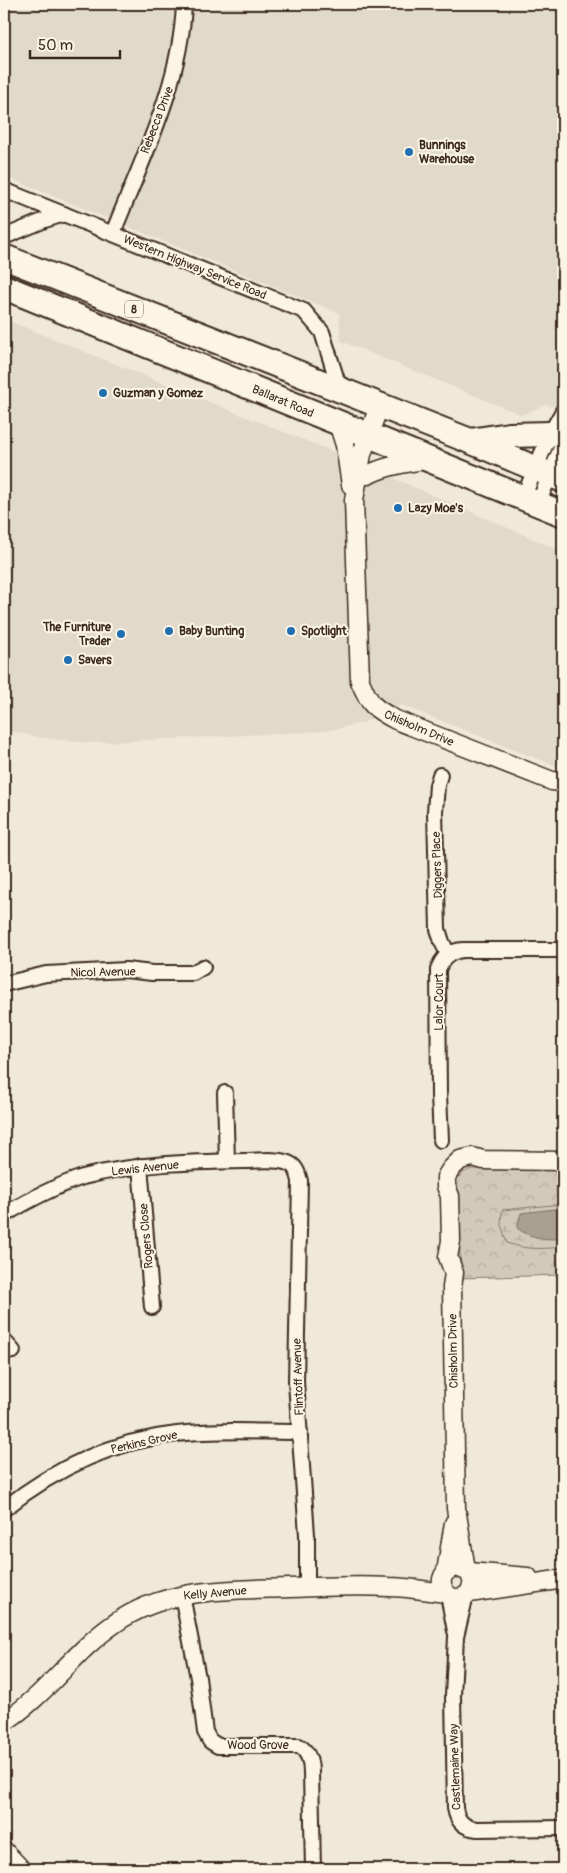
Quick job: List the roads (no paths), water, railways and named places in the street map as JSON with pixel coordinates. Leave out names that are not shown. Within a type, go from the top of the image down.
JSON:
[{"type":"highway","name":"8","points":[[4,257],[470,441],[550,475]]},
{"type":"highway","name":"Ballarat Road","points":[[4,288],[563,514]]},
{"type":"highway","points":[[330,420],[340,390]]},
{"type":"highway","points":[[470,441],[509,435],[557,438]]},
{"type":"street","name":"Rebecca Drive","points":[[112,233],[172,81],[181,40],[184,4]]},
{"type":"street","name":"Western Highway Service Road","points":[[4,190],[304,311],[322,332],[340,390]]},
{"type":"street","points":[[4,237],[64,214]]},
{"type":"street","name":"Chisholm Drive","points":[[355,528],[368,475],[374,438],[385,408]]},
{"type":"street","points":[[530,501],[550,475],[563,411]]},
{"type":"street","points":[[330,420],[345,444],[354,500]]},
{"type":"street","name":"Chisholm Drive","points":[[374,438],[362,454],[354,500],[360,681],[367,697],[375,709],[396,720],[560,785]]},
{"type":"street","points":[[368,475],[429,459]]},
{"type":"street","name":"Diggers Place","points":[[440,775],[437,785],[435,812],[438,929],[448,954]]},
{"type":"street","points":[[448,954],[463,950],[563,950]]},
{"type":"street","name":"Lalor Court","points":[[441,1140],[438,970],[448,954]]},
{"type":"street","name":"Nicol Avenue","points":[[4,984],[46,974],[126,970],[152,973],[193,973],[203,967]]},
{"type":"street","points":[[225,1093],[227,1161]]},
{"type":"street","name":"Chisholm Drive","points":[[468,1571],[456,1508],[452,1292],[454,1273],[448,1256],[450,1243],[450,1196],[446,1182],[448,1172],[460,1160],[476,1157],[484,1160],[562,1159]]},
{"type":"street","name":"Lewis Avenue","points":[[4,1215],[63,1184],[104,1172],[140,1166],[227,1161],[281,1161],[294,1167]]},
{"type":"street","name":"Rogers Close","points":[[140,1166],[152,1306]]},
{"type":"street","name":"Flintoff Avenue","points":[[294,1167],[300,1181],[296,1382],[307,1534],[307,1588]]},
{"type":"street","name":"Perkins Grove","points":[[4,1508],[41,1482],[84,1458],[143,1440],[198,1432],[300,1432]]},
{"type":"street","name":"Chisholm Drive","points":[[445,1573],[456,1508]]},
{"type":"street","points":[[457,1567],[468,1571],[560,1580],[468,1594],[457,1598],[447,1594],[442,1582],[445,1573],[457,1567]]},
{"type":"street","points":[[468,1571],[473,1583],[468,1594]]},
{"type":"street","name":"Kelly Avenue","points":[[389,1586],[445,1573]]},
{"type":"street","name":"Kelly Avenue","points":[[4,1736],[22,1710],[82,1650],[114,1623],[141,1608],[182,1595],[216,1590],[389,1586],[447,1594]]},
{"type":"street","name":"Castlemaine Way","points":[[447,1594],[456,1636]]},
{"type":"street","name":"Castlemaine Way","points":[[468,1594],[456,1636],[453,1694],[455,1808],[457,1818],[466,1827],[477,1830],[563,1828]]},
{"type":"street","name":"Wood Grove","points":[[182,1595],[198,1678],[203,1726],[208,1739],[218,1746],[295,1745],[302,1747],[308,1757],[312,1772],[313,1869]]},
{"type":"street","name":"Kelly Avenue","points":[[4,1722],[22,1710]]},
{"type":"street","points":[[4,1852],[21,1869]]},
{"type":"place","name":"Bunnings Warehouse","points":[[409,152]]},
{"type":"place","name":"Guzman y Gomez","points":[[103,393]]},
{"type":"place","name":"Lazy Moe's","points":[[398,508]]},
{"type":"place","name":"Baby Bunting","points":[[169,631]]},
{"type":"place","name":"Spotlight","points":[[291,631]]},
{"type":"place","name":"The Furniture Trader","points":[[121,634]]},
{"type":"place","name":"Savers","points":[[68,660]]}]
